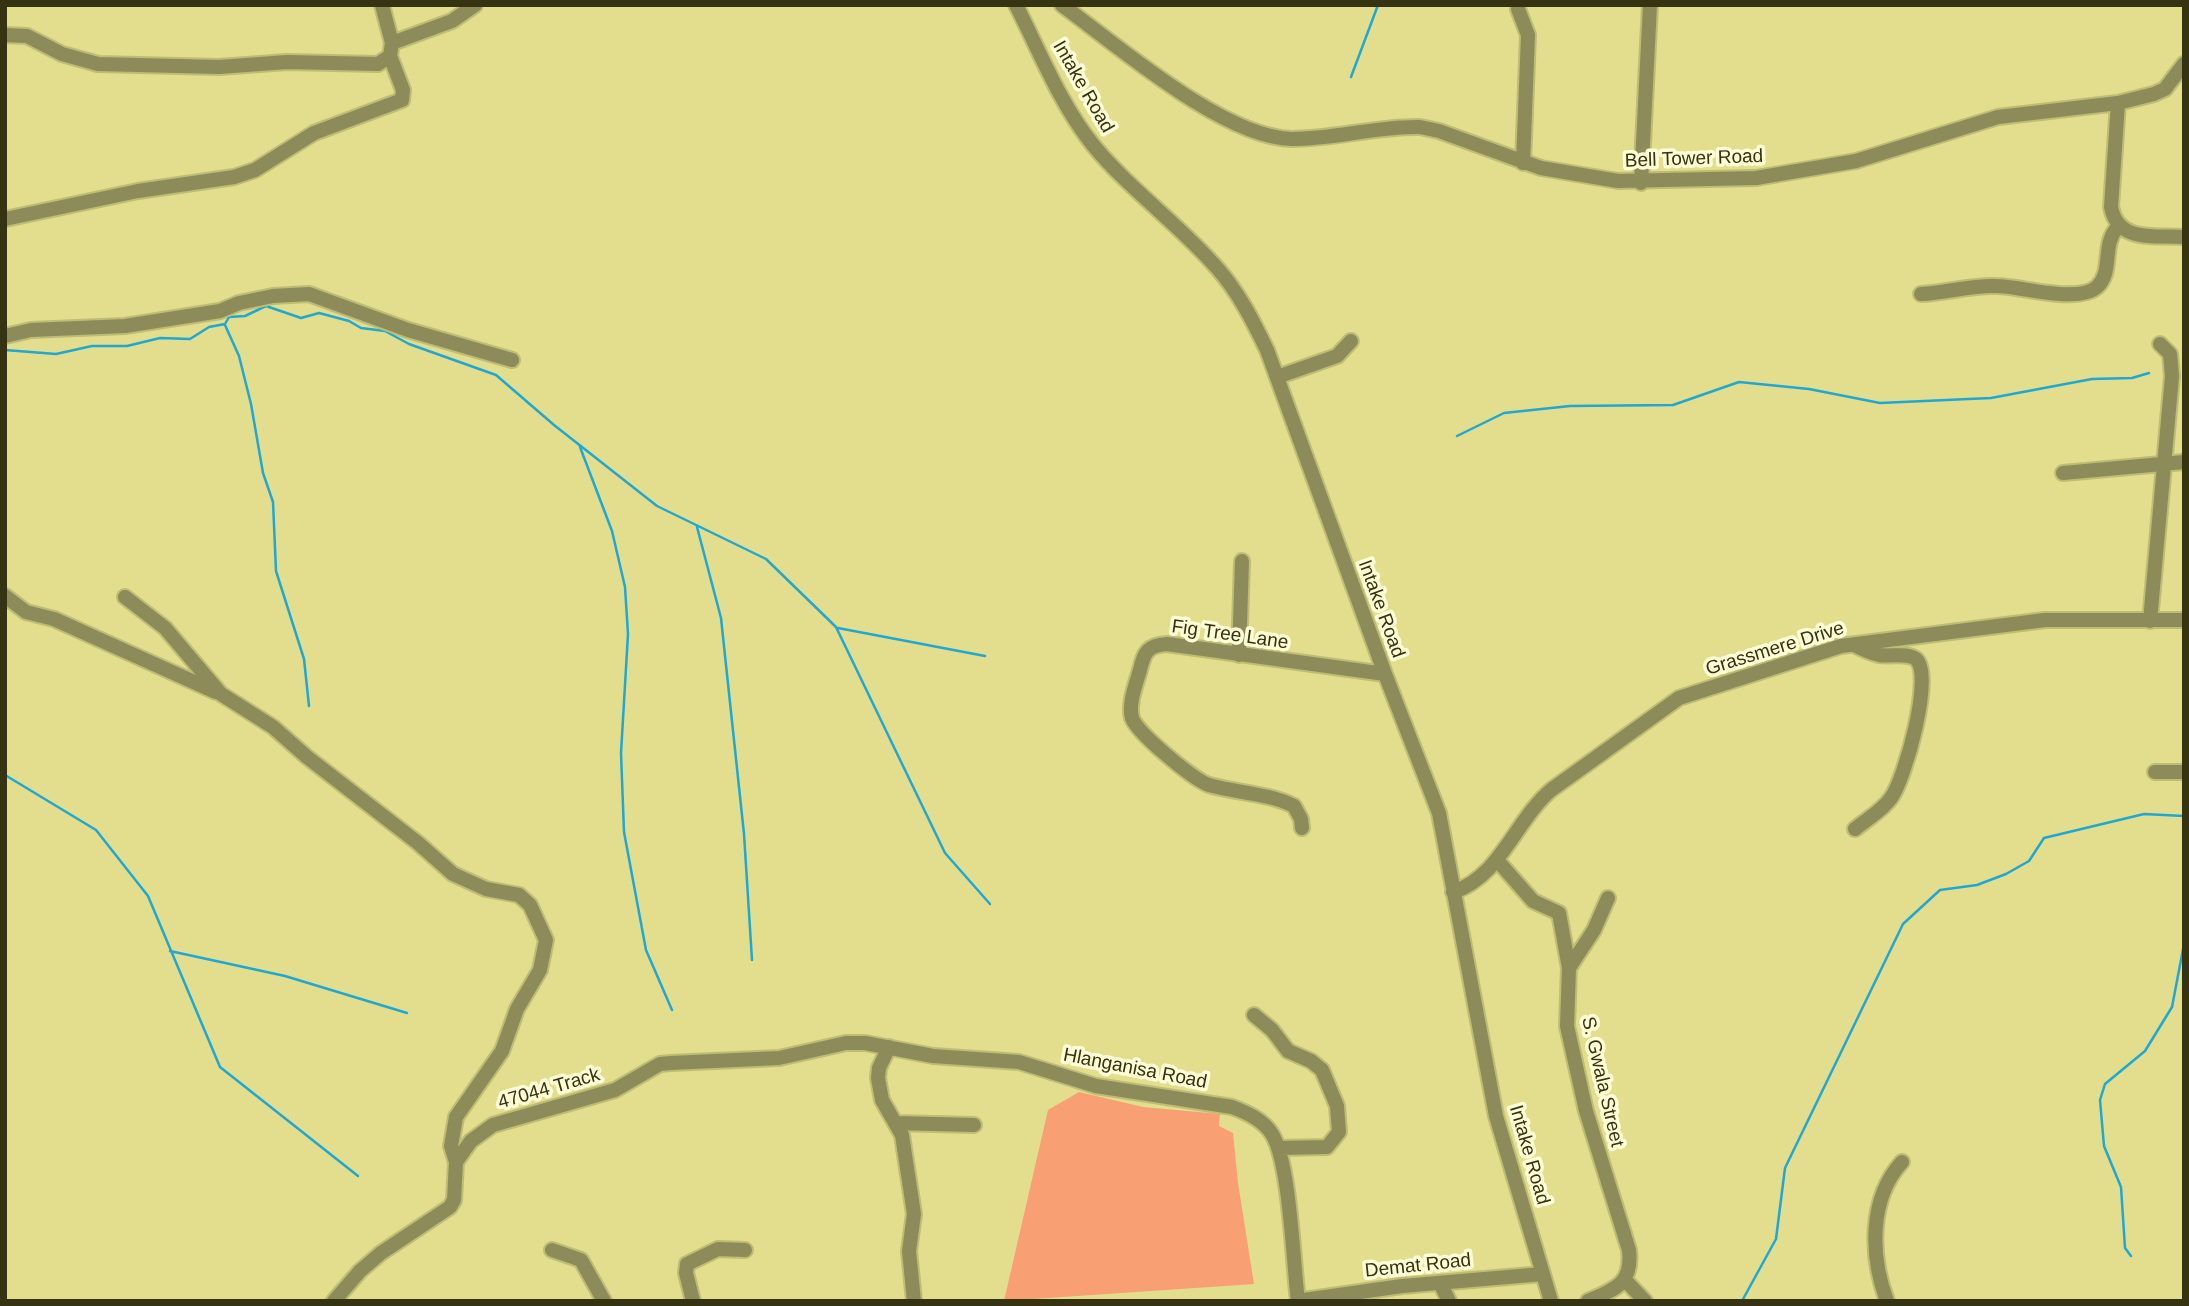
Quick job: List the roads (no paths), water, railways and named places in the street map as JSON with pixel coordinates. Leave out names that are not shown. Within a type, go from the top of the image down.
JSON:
[{"type":"street","points":[[5,219],[138,191],[234,177],[256,170],[314,133],[402,100],[403,90],[382,5]]},
{"type":"street","points":[[5,35],[27,36],[62,54],[98,64],[219,67],[287,62],[378,64],[391,49],[452,21],[475,5]]},
{"type":"street","name":"Bell Tower Road","points":[[1062,5],[1198,104],[1245,129],[1290,139],[1420,127],[1439,131],[1541,169],[1641,183],[1756,178],[1810,169],[1884,154],[1956,128],[1998,117],[2118,103],[2165,89],[2184,64]]},
{"type":"street","points":[[1641,183],[1650,5]]},
{"type":"street","name":"Intake Road","points":[[1022,7],[1060,93],[1091,143],[1132,188],[1216,267],[1252,320],[1276,377],[1439,813],[1496,1116],[1551,1301]]},
{"type":"street","points":[[1518,9],[1528,34],[1523,163]]},
{"type":"street","points":[[1921,294],[1958,292],[1992,285],[2059,293],[2081,293],[2094,289],[2104,279],[2107,250],[2118,228],[2111,207],[2118,103]]},
{"type":"street","points":[[2118,228],[2130,233],[2184,237]]},
{"type":"street","points":[[5,336],[31,330],[125,326],[220,310],[273,296],[309,294],[408,330],[512,360]]},
{"type":"street","points":[[1276,377],[1337,356],[1351,341]]},
{"type":"street","points":[[2150,621],[2172,376],[2170,354],[2160,344]]},
{"type":"street","points":[[2063,473],[2184,463]]},
{"type":"street","points":[[1239,654],[1242,561]]},
{"type":"street","points":[[5,596],[26,612],[54,620],[221,694],[273,727],[453,874],[486,889],[519,895],[530,905],[540,924],[546,947],[540,970],[517,1009],[502,1051],[456,1117],[451,1146],[456,1162],[454,1200],[450,1208],[382,1253],[360,1271],[334,1301]]},
{"type":"street","points":[[125,597],[165,628],[221,694]]},
{"type":"street","name":"Grassmere Drive","points":[[1453,892],[1476,883],[1497,860],[1535,804],[1667,705],[1704,690],[1852,645],[2045,620],[2184,621]]},
{"type":"street","name":"Fig Tree Lane","points":[[1302,828],[1298,812],[1285,801],[1207,784],[1192,776],[1139,728],[1132,716],[1143,657],[1152,646],[1167,644],[1385,674]]},
{"type":"street","points":[[1852,645],[1880,655],[1911,656],[1919,663],[1923,677],[1909,756],[1898,785],[1883,808],[1855,829]]},
{"type":"street","points":[[2155,772],[2184,772]]},
{"type":"street","points":[[1497,860],[1533,901],[1559,914],[1569,968]]},
{"type":"street","name":"S. Gwala Street","points":[[1608,898],[1594,930],[1569,968],[1566,1005],[1569,1040],[1586,1111],[1629,1250],[1630,1269],[1625,1280]]},
{"type":"street","points":[[1254,1015],[1272,1030],[1288,1051],[1311,1061],[1322,1070],[1337,1106],[1339,1132],[1326,1147],[1279,1147],[1297,1301]]},
{"type":"street","name":"Hlanganisa Road","points":[[815,1049],[846,1043],[889,1047],[933,1056],[1019,1062],[1096,1086],[1232,1107],[1259,1120],[1279,1147]]},
{"type":"street","points":[[889,1047],[879,1068],[878,1078],[882,1100],[902,1135],[914,1214],[909,1251],[914,1301]]},
{"type":"street","name":"47044 Track","points":[[456,1162],[471,1142],[493,1125],[615,1090],[660,1064],[779,1058],[815,1049]]},
{"type":"street","points":[[896,1123],[974,1125]]},
{"type":"street","points":[[1887,1301],[1880,1271],[1877,1218],[1882,1191],[1902,1162]]},
{"type":"street","points":[[552,1250],[581,1260],[604,1301]]},
{"type":"street","points":[[693,1301],[686,1273],[687,1264],[718,1250],[745,1250]]},
{"type":"street","name":"Demat Road","points":[[1297,1301],[1543,1273]]},
{"type":"street","points":[[1588,1301],[1625,1280],[1646,1301]]},
{"type":"street","points":[[1440,1283],[1449,1301]]},
{"type":"waterway","points":[[1351,77],[1378,5]]},
{"type":"waterway","points":[[5,350],[56,354],[92,346],[127,346],[160,338],[190,339],[209,327],[225,324],[229,317],[245,316],[266,306],[301,318],[319,313],[349,321],[361,328],[385,331],[409,344],[496,375],[554,425],[657,506],[766,559],[836,627],[945,853],[990,904]]},
{"type":"waterway","points":[[225,325],[239,356],[251,404],[263,473],[273,502],[276,571],[304,659],[309,706]]},
{"type":"waterway","points":[[1457,436],[1504,413],[1570,406],[1673,405],[1739,382],[1809,389],[1880,403],[1991,398],[2092,379],[2132,378],[2149,373]]},
{"type":"waterway","points":[[580,447],[612,531],[625,587],[628,634],[621,753],[624,832],[646,950],[672,1010]]},
{"type":"waterway","points":[[697,527],[721,618],[744,834],[752,960]]},
{"type":"waterway","points":[[838,628],[985,656]]},
{"type":"waterway","points":[[5,775],[96,830],[148,896],[220,1067],[358,1176]]},
{"type":"waterway","points":[[1742,1301],[1776,1239],[1785,1168],[1903,924],[1940,890],[1977,885],[2006,874],[2029,861],[2044,838],[2144,814],[2184,816]]},
{"type":"waterway","points":[[2131,1256],[2125,1248],[2121,1187],[2104,1146],[2100,1100],[2105,1084],[2145,1051],[2172,1007],[2184,944]]},
{"type":"waterway","points":[[170,951],[285,976],[407,1013]]}]
